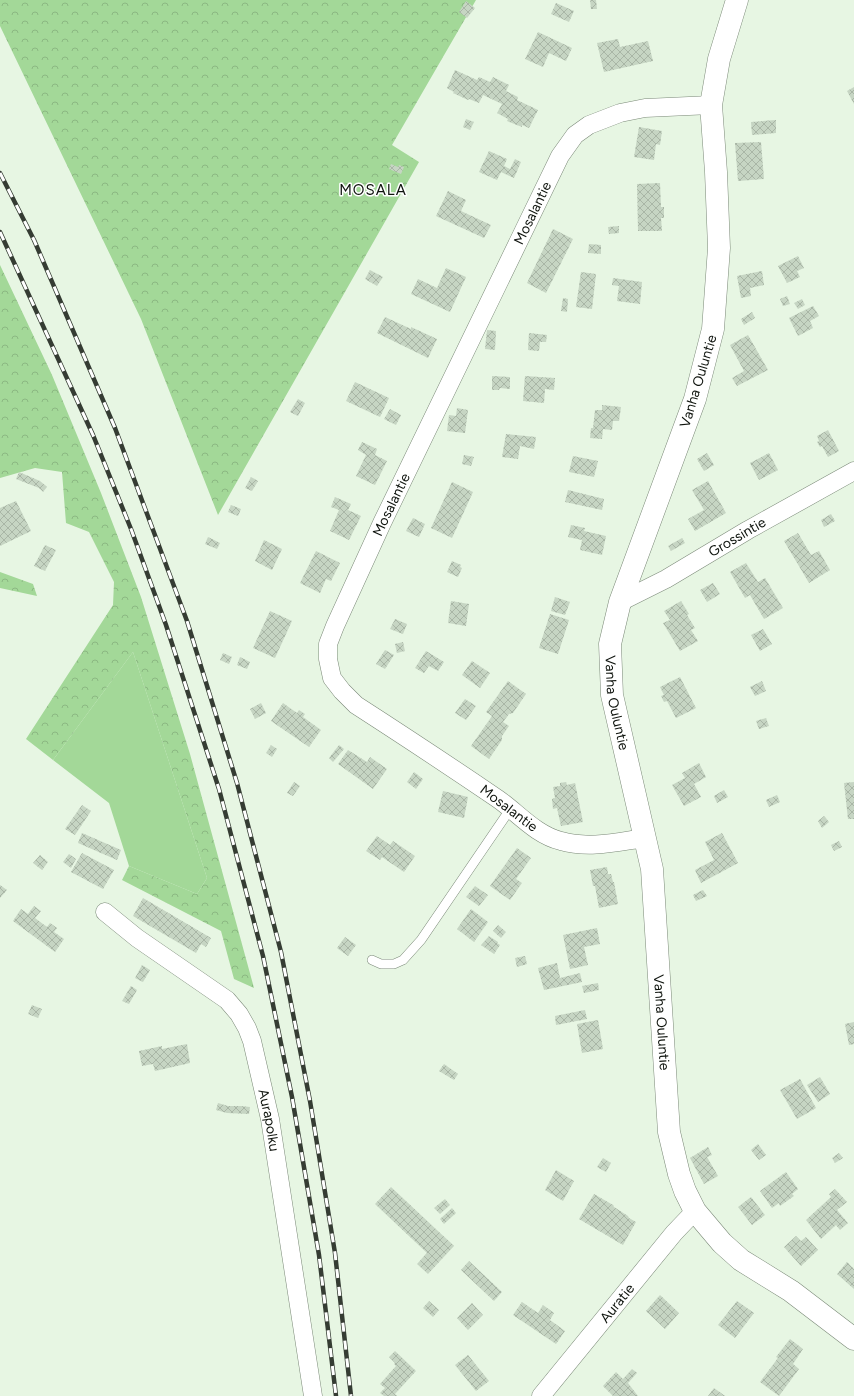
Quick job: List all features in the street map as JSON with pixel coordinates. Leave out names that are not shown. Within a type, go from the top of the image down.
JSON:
[{"type":"street","name":"Vanha Ouluntie","points":[[737,0],[719,59],[711,105],[716,172],[719,248],[713,329],[695,399],[620,602],[610,644],[612,695],[652,869],[669,1132],[684,1191],[694,1211],[722,1243],[741,1260],[791,1292],[854,1339]]},
{"type":"street","name":"Mosalantie","points":[[645,838],[603,844],[579,845],[559,841],[539,832],[511,808],[356,705],[332,678],[328,659],[328,644],[386,516],[560,156],[575,135],[588,125],[620,113],[645,108],[711,105]]},
{"type":"street","name":"Grossintie","points":[[620,602],[666,579],[748,530],[854,471]]},
{"type":"street","name":"Aurapolku","points":[[106,912],[137,938],[226,1000],[239,1014],[247,1028],[252,1041],[270,1119],[313,1396]]},
{"type":"street","name":"Auratie","points":[[541,1396],[674,1233],[694,1211]]},
{"type":"lane","points":[[372,960],[381,964],[394,964],[403,960],[421,940],[511,808]]},
{"type":"green space","points":[[0,0],[476,0],[392,145],[419,162],[218,515],[141,319],[0,26]]},
{"type":"green space","points":[[0,265],[52,375],[101,493],[141,597],[190,754],[254,988],[234,979],[221,931],[122,880],[129,866],[197,894],[207,878],[133,652],[53,760],[26,739],[113,605],[114,582],[89,532],[66,523],[62,472],[35,468],[0,478]]},
{"type":"green space","points":[[0,572],[33,584],[37,596],[0,588]]},
{"type":"green space","points":[[133,652],[207,878],[197,894],[129,866],[109,803],[53,760]]},
{"type":"building","points":[[590,0],[596,0],[597,9],[591,9]]},
{"type":"building","points":[[466,1],[475,8],[467,18],[459,12]]},
{"type":"building","points":[[556,3],[574,11],[569,22],[551,14]]},
{"type":"building","points":[[538,32],[572,48],[566,61],[549,53],[543,67],[525,59]]},
{"type":"building","points":[[618,39],[620,47],[648,41],[653,61],[604,72],[597,43]]},
{"type":"building","points":[[455,70],[477,80],[479,77],[490,82],[493,77],[509,85],[506,91],[518,97],[517,100],[538,110],[529,128],[507,121],[508,119],[497,113],[502,104],[483,95],[479,103],[453,93],[454,92],[447,88]]},
{"type":"building","points":[[854,87],[854,104],[847,91]]},
{"type":"building","points":[[466,119],[474,122],[470,130],[463,127]]},
{"type":"building","points":[[776,120],[776,133],[752,135],[751,122]]},
{"type":"building","points":[[639,127],[662,131],[660,145],[656,144],[654,160],[634,157]]},
{"type":"building","points":[[761,142],[764,179],[738,181],[735,143]]},
{"type":"building","points":[[489,151],[507,159],[504,166],[510,169],[515,159],[521,162],[514,178],[501,172],[497,180],[479,172]]},
{"type":"building","points":[[391,164],[398,167],[399,165],[404,167],[401,174],[389,169]]},
{"type":"building","points":[[660,183],[661,207],[664,207],[664,218],[661,218],[662,231],[638,231],[637,184]]},
{"type":"building","points":[[448,191],[466,200],[461,211],[491,225],[484,238],[436,216]]},
{"type":"building","points":[[619,226],[619,233],[609,234],[608,227]]},
{"type":"building","points":[[553,229],[573,239],[546,293],[527,283]]},
{"type":"building","points":[[589,244],[601,245],[601,254],[588,253]]},
{"type":"building","points":[[798,256],[804,268],[797,271],[800,277],[787,283],[778,266]]},
{"type":"building","points":[[446,268],[466,277],[450,312],[411,294],[418,279],[437,288]]},
{"type":"building","points":[[370,270],[383,277],[377,286],[365,279]]},
{"type":"building","points":[[762,271],[764,285],[750,288],[751,296],[741,298],[737,276]]},
{"type":"building","points":[[581,272],[596,274],[592,309],[576,307]]},
{"type":"building","points":[[613,278],[642,282],[640,304],[617,301],[619,286],[612,285]]},
{"type":"building","points":[[787,296],[790,304],[783,306],[780,299]]},
{"type":"building","points":[[563,298],[568,299],[567,312],[561,311]]},
{"type":"building","points":[[802,299],[805,305],[798,309],[794,303]]},
{"type":"building","points":[[813,306],[819,316],[810,321],[813,328],[798,336],[789,318]]},
{"type":"building","points":[[752,312],[755,318],[744,325],[741,319]]},
{"type":"building","points":[[385,317],[437,339],[428,358],[377,333]]},
{"type":"building","points":[[487,330],[496,331],[495,350],[485,349]]},
{"type":"building","points":[[529,333],[547,335],[546,342],[540,342],[539,351],[528,350]]},
{"type":"building","points":[[748,335],[768,370],[737,386],[732,378],[744,371],[730,345]]},
{"type":"building","points":[[492,376],[510,377],[510,389],[500,388],[499,390],[492,390]]},
{"type":"building","points":[[525,376],[555,378],[554,390],[545,389],[544,403],[523,401]]},
{"type":"building","points":[[355,382],[389,398],[380,417],[346,401]]},
{"type":"building","points":[[298,399],[305,403],[298,416],[290,412]]},
{"type":"building","points":[[602,405],[621,407],[619,421],[613,421],[612,430],[603,429],[602,439],[590,438],[595,410],[602,410]]},
{"type":"building","points":[[457,408],[468,410],[465,433],[447,431],[449,415],[456,416]]},
{"type":"building","points":[[390,409],[401,415],[396,425],[384,419]]},
{"type":"building","points":[[828,430],[839,451],[828,457],[822,446],[820,447],[817,442],[819,441],[817,436]]},
{"type":"building","points":[[506,434],[536,437],[534,449],[520,446],[518,459],[502,457]]},
{"type":"building","points":[[362,442],[377,449],[375,455],[387,461],[375,485],[356,476],[366,455],[358,450]]},
{"type":"building","points":[[707,453],[714,465],[704,471],[697,459]]},
{"type":"building","points":[[769,453],[778,470],[759,480],[750,463]]},
{"type":"building","points":[[464,455],[474,457],[471,466],[462,464]]},
{"type":"building","points":[[573,456],[598,461],[594,477],[569,472]]},
{"type":"building","points":[[19,472],[40,481],[47,487],[43,492],[39,488],[16,479]]},
{"type":"building","points":[[251,477],[258,481],[252,491],[245,488]]},
{"type":"building","points":[[708,481],[726,513],[695,531],[688,519],[704,510],[692,490]]},
{"type":"building","points":[[452,482],[473,492],[452,538],[431,528]]},
{"type":"building","points":[[568,490],[604,499],[602,510],[565,502]]},
{"type":"building","points":[[335,497],[351,504],[348,510],[361,516],[349,540],[330,531],[339,510],[331,507]]},
{"type":"building","points":[[16,501],[31,531],[0,546],[0,508]]},
{"type":"building","points":[[231,505],[241,509],[238,516],[228,512]]},
{"type":"building","points":[[831,514],[835,521],[824,527],[821,520]]},
{"type":"building","points":[[413,518],[425,524],[419,537],[406,531]]},
{"type":"building","points":[[571,525],[585,528],[584,531],[606,536],[602,555],[580,550],[582,540],[568,537]]},
{"type":"building","points":[[798,533],[811,555],[819,551],[830,570],[809,583],[784,541]]},
{"type":"building","points":[[208,537],[220,543],[217,549],[205,544]]},
{"type":"building","points":[[682,538],[685,543],[671,551],[668,546]]},
{"type":"building","points":[[264,540],[282,549],[272,570],[255,561]]},
{"type":"building","points":[[45,545],[56,550],[45,571],[34,566]]},
{"type":"building","points":[[316,551],[340,563],[331,581],[326,579],[320,593],[300,583]]},
{"type":"building","points":[[452,561],[461,565],[460,567],[462,568],[458,577],[447,572]]},
{"type":"building","points":[[746,563],[758,582],[765,578],[783,608],[764,619],[750,595],[745,598],[730,572]]},
{"type":"building","points":[[713,583],[720,594],[707,602],[700,590]]},
{"type":"building","points":[[555,597],[570,602],[565,615],[551,611]]},
{"type":"building","points":[[451,601],[469,604],[466,626],[448,623]]},
{"type":"building","points":[[681,601],[695,628],[691,630],[698,641],[680,651],[663,623],[670,620],[664,611]]},
{"type":"building","points":[[270,611],[292,621],[275,658],[253,648]]},
{"type":"building","points":[[550,614],[569,620],[558,654],[539,648]]},
{"type":"building","points":[[395,619],[407,624],[403,634],[390,629]]},
{"type":"building","points":[[763,629],[772,644],[760,651],[751,635]]},
{"type":"building","points":[[403,642],[405,651],[397,653],[395,644]]},
{"type":"building","points":[[385,650],[394,655],[385,669],[376,664]]},
{"type":"building","points":[[426,651],[444,662],[438,671],[429,666],[424,673],[415,668]]},
{"type":"building","points":[[223,653],[232,657],[229,664],[220,660]]},
{"type":"building","points":[[240,657],[250,662],[247,669],[237,665]]},
{"type":"building","points":[[472,661],[490,673],[480,688],[462,675]]},
{"type":"building","points":[[680,677],[696,708],[676,718],[667,701],[664,702],[661,696],[664,695],[660,687]]},
{"type":"building","points":[[508,681],[526,694],[513,713],[509,714],[503,722],[509,726],[502,736],[502,740],[489,759],[471,746],[492,716],[486,712]]},
{"type":"building","points":[[762,681],[766,691],[755,696],[750,687]]},
{"type":"building","points":[[465,699],[476,706],[466,720],[455,713]]},
{"type":"building","points":[[261,703],[266,713],[255,719],[250,709]]},
{"type":"building","points":[[283,703],[297,713],[299,710],[305,714],[303,717],[321,730],[309,747],[271,721]]},
{"type":"building","points":[[766,718],[769,726],[759,729],[756,721]]},
{"type":"building","points":[[271,745],[277,749],[272,757],[266,753]]},
{"type":"building","points":[[339,745],[344,749],[333,762],[329,758]]},
{"type":"building","points":[[348,750],[367,762],[370,757],[387,769],[373,789],[338,764]]},
{"type":"building","points":[[699,763],[706,777],[694,784],[701,797],[684,806],[672,785],[685,778],[682,773]]},
{"type":"building","points":[[414,772],[423,779],[416,789],[407,782]]},
{"type":"building","points":[[294,782],[300,786],[293,796],[287,793]]},
{"type":"building","points":[[566,782],[567,785],[575,783],[583,822],[561,826],[557,808],[553,809],[552,799],[555,798],[553,787],[560,786],[560,783]]},
{"type":"building","points":[[854,782],[854,819],[848,819],[844,783]]},
{"type":"building","points":[[724,790],[728,797],[717,803],[714,796]]},
{"type":"building","points":[[443,791],[468,797],[464,818],[438,812]]},
{"type":"building","points":[[777,795],[780,802],[769,807],[766,800]]},
{"type":"building","points":[[82,805],[91,811],[75,835],[65,829]]},
{"type":"building","points":[[824,816],[829,822],[822,828],[818,821]]},
{"type":"building","points":[[82,833],[121,850],[117,860],[78,843]]},
{"type":"building","points":[[722,833],[738,863],[701,883],[695,870],[714,860],[705,842]]},
{"type":"building","points":[[377,836],[390,845],[393,841],[415,856],[404,872],[382,857],[380,860],[366,851]]},
{"type":"building","points":[[839,841],[842,847],[834,851],[831,845]]},
{"type":"building","points":[[517,848],[531,858],[516,879],[522,883],[510,900],[490,886]]},
{"type":"building","points":[[82,853],[114,870],[103,889],[71,872]]},
{"type":"building","points":[[69,854],[76,859],[71,868],[63,862]]},
{"type":"building","points":[[40,855],[48,862],[42,870],[33,863]]},
{"type":"building","points":[[607,867],[608,874],[611,874],[614,882],[618,904],[599,908],[590,870]]},
{"type":"building","points":[[0,885],[7,890],[0,898]]},
{"type":"building","points":[[475,886],[488,895],[479,906],[466,897]]},
{"type":"building","points":[[703,890],[707,896],[696,901],[693,895]]},
{"type":"building","points":[[143,898],[211,938],[206,947],[201,944],[196,953],[133,916]]},
{"type":"building","points":[[34,906],[41,911],[35,918],[47,927],[50,923],[57,928],[54,932],[64,939],[55,952],[13,921],[21,909],[28,914]]},
{"type":"building","points":[[471,909],[488,922],[474,942],[457,929]]},
{"type":"building","points":[[498,925],[506,932],[501,938],[493,931]]},
{"type":"building","points":[[597,928],[600,944],[584,947],[588,965],[570,969],[563,935]]},
{"type":"building","points":[[489,936],[500,945],[494,954],[481,945]]},
{"type":"building","points":[[345,937],[356,945],[348,956],[337,948]]},
{"type":"building","points":[[525,956],[527,964],[517,967],[515,958]]},
{"type":"building","points":[[557,963],[560,978],[580,973],[582,982],[544,990],[538,968]]},
{"type":"building","points":[[142,965],[150,970],[143,982],[135,978]]},
{"type":"building","points":[[598,983],[599,990],[584,993],[582,986]]},
{"type":"building","points":[[131,986],[137,990],[129,1004],[122,1001]]},
{"type":"building","points":[[32,1005],[42,1009],[38,1018],[28,1014]]},
{"type":"building","points":[[585,1010],[587,1019],[556,1025],[555,1016]]},
{"type":"building","points":[[598,1020],[603,1049],[582,1053],[577,1024]]},
{"type":"building","points":[[854,1022],[854,1044],[849,1045],[845,1024]]},
{"type":"building","points":[[187,1044],[190,1063],[155,1071],[153,1064],[142,1066],[139,1051],[162,1046],[162,1049]]},
{"type":"building","points":[[444,1064],[458,1074],[454,1080],[439,1071]]},
{"type":"building","points":[[820,1077],[830,1094],[818,1102],[807,1085]]},
{"type":"building","points":[[800,1079],[816,1108],[797,1119],[780,1090]]},
{"type":"building","points":[[218,1103],[228,1106],[250,1107],[249,1114],[227,1113],[216,1110]]},
{"type":"building","points":[[758,1144],[766,1155],[759,1160],[751,1150]]},
{"type":"building","points":[[708,1147],[712,1155],[707,1157],[718,1176],[704,1184],[690,1158]]},
{"type":"building","points":[[839,1153],[843,1158],[835,1163],[832,1158]]},
{"type":"building","points":[[603,1158],[611,1163],[606,1172],[597,1167]]},
{"type":"building","points":[[556,1170],[574,1181],[563,1201],[545,1190]]},
{"type":"building","points":[[786,1172],[798,1189],[792,1194],[794,1196],[780,1206],[779,1203],[772,1208],[760,1191]]},
{"type":"building","points":[[391,1187],[454,1246],[428,1274],[417,1264],[427,1253],[375,1204]]},
{"type":"building","points":[[835,1189],[847,1202],[837,1210],[848,1223],[840,1230],[836,1225],[821,1239],[806,1220],[831,1197],[829,1194]]},
{"type":"building","points":[[594,1194],[613,1205],[636,1222],[623,1245],[579,1219]]},
{"type":"building","points":[[751,1197],[765,1215],[752,1225],[738,1207]]},
{"type":"building","points":[[445,1199],[450,1205],[440,1214],[434,1208]]},
{"type":"building","points":[[452,1208],[456,1213],[444,1224],[440,1219]]},
{"type":"building","points":[[796,1236],[801,1241],[806,1237],[818,1250],[801,1266],[784,1247]]},
{"type":"building","points":[[469,1261],[502,1292],[494,1301],[461,1270]]},
{"type":"building","points":[[847,1262],[854,1269],[854,1289],[837,1274]]},
{"type":"building","points":[[660,1295],[679,1313],[665,1329],[646,1311]]},
{"type":"building","points":[[429,1301],[439,1310],[433,1317],[423,1308]]},
{"type":"building","points":[[737,1301],[754,1313],[735,1338],[718,1325]]},
{"type":"building","points":[[522,1302],[538,1313],[543,1305],[554,1313],[550,1320],[565,1331],[556,1344],[513,1315]]},
{"type":"building","points":[[472,1303],[483,1315],[468,1330],[457,1318]]},
{"type":"building","points":[[790,1339],[803,1349],[793,1364],[799,1369],[779,1396],[760,1382]]},
{"type":"building","points":[[395,1351],[416,1371],[395,1394],[397,1396],[384,1396],[380,1393],[385,1388],[380,1384],[396,1366],[389,1357]]},
{"type":"building","points":[[468,1355],[489,1381],[476,1391],[455,1365]]},
{"type":"building","points":[[632,1369],[637,1373],[628,1383],[638,1396],[613,1396],[603,1386],[616,1372],[623,1379]]},
{"type":"building","points":[[714,1388],[725,1396],[708,1396]]},
{"type":"railway","points":[[0,173],[34,240],[115,428],[187,621],[237,783],[281,952],[310,1101],[335,1253],[351,1396]]},
{"type":"railway","points":[[0,232],[93,435],[131,529],[166,625],[219,789],[263,956],[292,1097],[319,1255],[336,1396]]},
{"type":"district","name":"MOSALA","points":[[373,190]]}]
